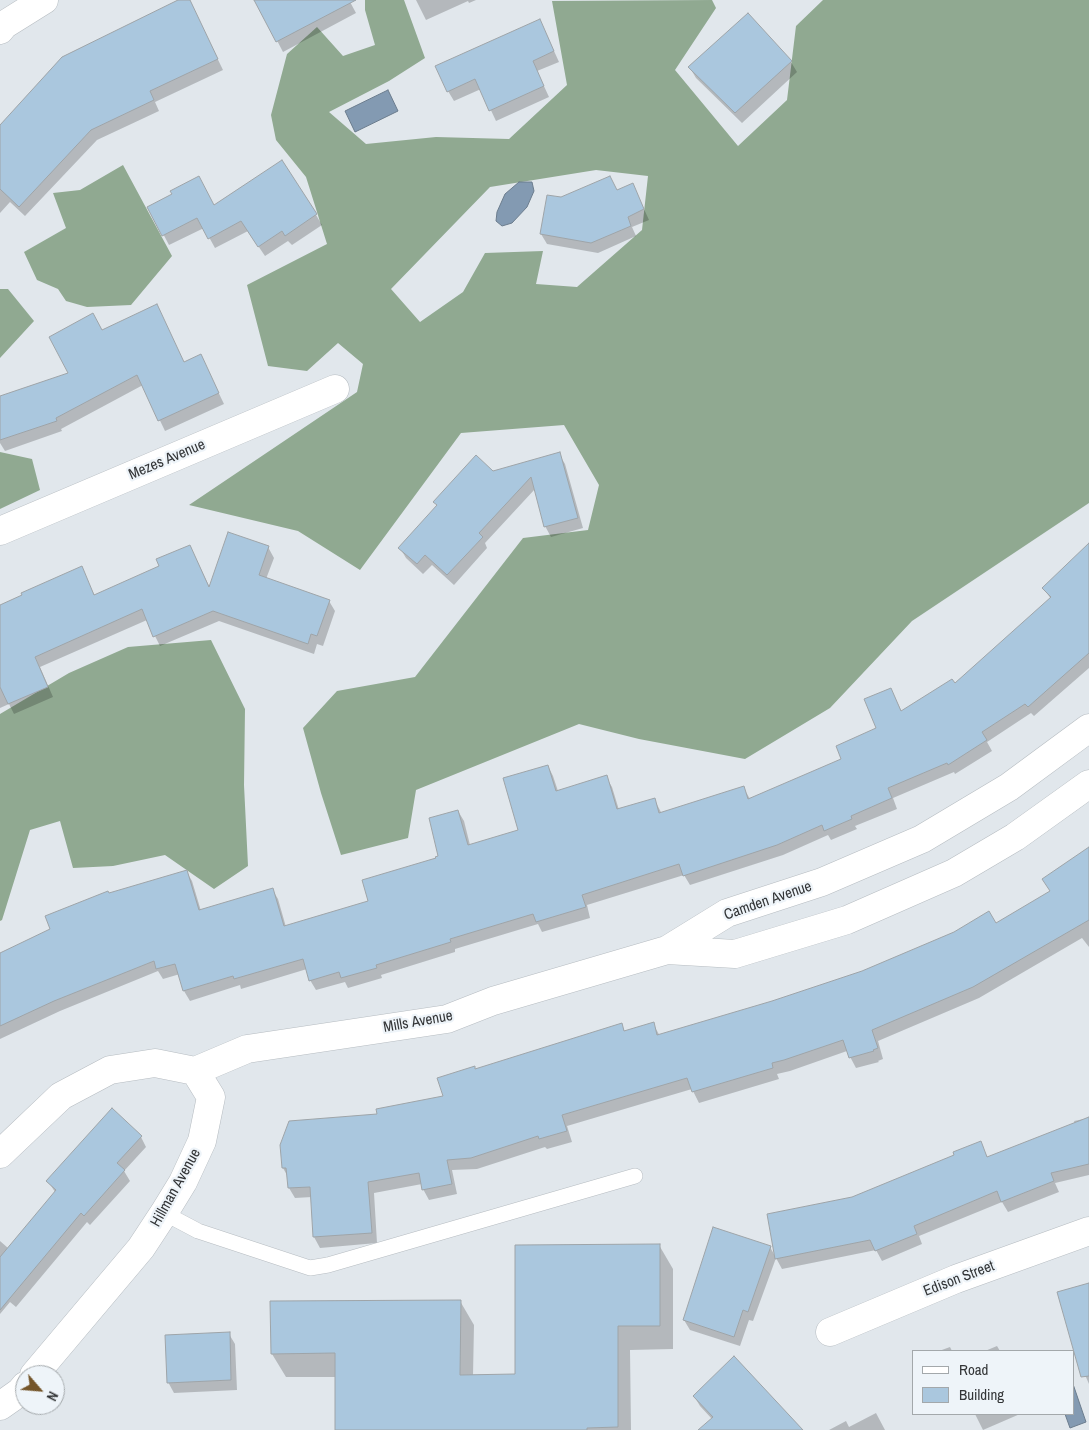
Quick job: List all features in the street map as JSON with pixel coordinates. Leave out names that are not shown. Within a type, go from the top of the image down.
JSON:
[{"type":"street","points":[[0,30],[4,25],[44,0]]},
{"type":"street","name":"Mezes Avenue","points":[[0,531],[335,390]]},
{"type":"street","name":"Camden Avenue","points":[[667,950],[726,913],[822,882],[922,839],[1009,787],[1089,728]]},
{"type":"street","points":[[667,950],[735,954],[847,920],[954,873],[1015,837],[1089,784]]},
{"type":"street","name":"Mills Avenue","points":[[195,1071],[247,1049],[447,1019],[494,1001],[667,950]]},
{"type":"street","points":[[0,1154],[62,1096],[110,1070],[155,1063],[195,1071]]},
{"type":"street","name":"Hillman Avenue","points":[[42,1365],[141,1248],[183,1182],[202,1141],[211,1097],[195,1071]]},
{"type":"street","name":"Edison Street","points":[[830,1332],[956,1279],[1089,1231]]},
{"type":"street","points":[[0,1406],[15,1396]]},
{"type":"lane","points":[[164,1213],[198,1230],[310,1268],[328,1265],[635,1176]]},
{"type":"green space","points":[[365,0],[404,0],[425,58],[389,81],[329,112],[366,144],[436,137],[509,139],[567,85],[552,1],[712,0],[716,8],[675,70],[738,146],[787,100],[796,26],[823,0],[1089,0],[1089,503],[912,621],[830,708],[745,759],[639,739],[579,724],[416,790],[408,838],[341,855],[303,728],[337,691],[415,677],[523,538],[588,530],[599,485],[564,425],[461,433],[360,570],[298,531],[189,505],[357,392],[363,364],[338,343],[307,371],[268,366],[247,285],[327,244],[306,177],[276,140],[271,115],[287,54],[317,27],[343,56],[375,45],[365,10]],"holes":[[[596,170],[648,176],[642,230],[577,287],[536,284],[543,251],[485,253],[463,292],[420,322],[391,289],[490,187]]]},
{"type":"green space","points":[[123,165],[172,256],[131,305],[87,307],[66,301],[58,289],[37,280],[24,252],[66,228],[53,193],[80,190]]},
{"type":"green space","points":[[0,289],[8,289],[34,321],[0,358]]},
{"type":"green space","points":[[0,452],[32,459],[40,490],[0,509]]},
{"type":"green space","points":[[211,640],[245,709],[244,785],[248,866],[214,889],[165,855],[113,866],[73,868],[60,821],[30,830],[2,920],[0,921],[0,714],[69,673],[128,647]]},
{"type":"water","points":[[388,90],[398,111],[355,132],[345,111]]},
{"type":"water","points":[[519,182],[532,182],[534,191],[527,207],[512,223],[502,226],[496,221],[497,212],[505,194]]},
{"type":"water","points":[[1074,1387],[1086,1422],[1070,1428],[1065,1415],[1074,1415]]},
{"type":"building","points":[[178,0],[190,0],[218,59],[150,91],[154,100],[91,130],[19,207],[0,189],[0,125],[62,57]]},
{"type":"building","points":[[254,0],[356,0],[276,42]]},
{"type":"building","points":[[748,13],[792,61],[735,113],[688,67]]},
{"type":"building","points":[[540,19],[554,51],[533,61],[544,86],[489,111],[475,79],[447,92],[435,66]]},
{"type":"building","points":[[282,160],[317,214],[285,236],[282,231],[258,247],[241,221],[208,239],[197,218],[162,236],[147,207],[172,194],[170,191],[199,176],[214,205]]},
{"type":"building","points":[[610,176],[617,190],[633,183],[644,209],[628,217],[631,226],[591,243],[540,234],[547,195],[561,197]]},
{"type":"building","points":[[157,304],[184,362],[201,354],[219,393],[158,421],[137,375],[56,418],[57,421],[0,440],[0,396],[68,373],[49,337],[93,313],[102,330]]},
{"type":"building","points":[[560,452],[578,518],[544,527],[531,477],[479,533],[483,537],[447,575],[425,555],[417,564],[398,548],[437,505],[433,502],[476,455],[493,471]]},
{"type":"building","points":[[228,532],[269,546],[259,575],[330,600],[317,636],[311,634],[308,644],[213,611],[153,637],[142,609],[35,657],[48,687],[8,704],[0,687],[0,605],[22,595],[21,593],[82,566],[94,595],[159,566],[156,559],[190,545],[209,587]]},
{"type":"building","points":[[1089,543],[1089,653],[1028,707],[1025,704],[982,732],[987,740],[948,765],[947,763],[888,788],[892,798],[851,816],[852,819],[824,831],[822,825],[777,845],[683,876],[679,864],[582,895],[586,907],[536,922],[533,914],[450,939],[451,942],[376,965],[377,968],[341,978],[339,972],[309,981],[303,959],[234,979],[233,976],[183,991],[175,964],[156,969],[154,961],[54,1001],[0,1026],[0,953],[50,929],[45,916],[108,891],[109,893],[187,870],[199,910],[273,888],[284,926],[368,901],[362,880],[436,858],[438,856],[429,818],[458,810],[468,845],[518,830],[503,778],[548,765],[556,791],[607,775],[617,809],[655,798],[659,813],[744,786],[748,799],[841,759],[836,746],[876,728],[864,699],[891,688],[901,711],[952,679],[955,683],[1051,597],[1042,588]]},
{"type":"building","points":[[1089,847],[1089,920],[973,987],[872,1030],[878,1048],[874,1051],[849,1058],[843,1040],[772,1063],[773,1068],[692,1092],[687,1078],[562,1115],[567,1131],[539,1139],[538,1136],[471,1158],[447,1160],[452,1184],[422,1190],[419,1173],[368,1182],[372,1233],[313,1237],[310,1187],[288,1188],[286,1168],[282,1168],[280,1145],[289,1121],[377,1114],[376,1109],[443,1096],[437,1078],[475,1066],[475,1069],[622,1023],[624,1031],[654,1022],[657,1035],[772,1001],[862,971],[954,932],[989,911],[996,923],[1050,891],[1042,879]]},
{"type":"building","points":[[112,1108],[142,1136],[117,1163],[125,1170],[84,1216],[81,1213],[0,1310],[0,1257],[56,1190],[46,1181]]},
{"type":"building","points":[[1089,1117],[1089,1164],[1051,1173],[1054,1181],[1001,1202],[997,1191],[914,1226],[917,1234],[875,1251],[870,1240],[775,1259],[767,1214],[852,1197],[954,1155],[953,1152],[981,1141],[987,1157]]},
{"type":"building","points":[[713,1227],[771,1246],[748,1312],[743,1310],[734,1337],[683,1320]]},
{"type":"building","points":[[660,1244],[660,1326],[618,1326],[618,1427],[587,1428],[587,1430],[335,1430],[335,1353],[271,1354],[270,1301],[461,1300],[460,1375],[515,1374],[515,1245]]},
{"type":"building","points":[[1089,1283],[1089,1376],[1081,1377],[1057,1292]]},
{"type":"building","points":[[230,1332],[231,1380],[167,1383],[165,1335]]},
{"type":"building","points":[[734,1356],[803,1430],[698,1430],[713,1417],[693,1396]]}]
